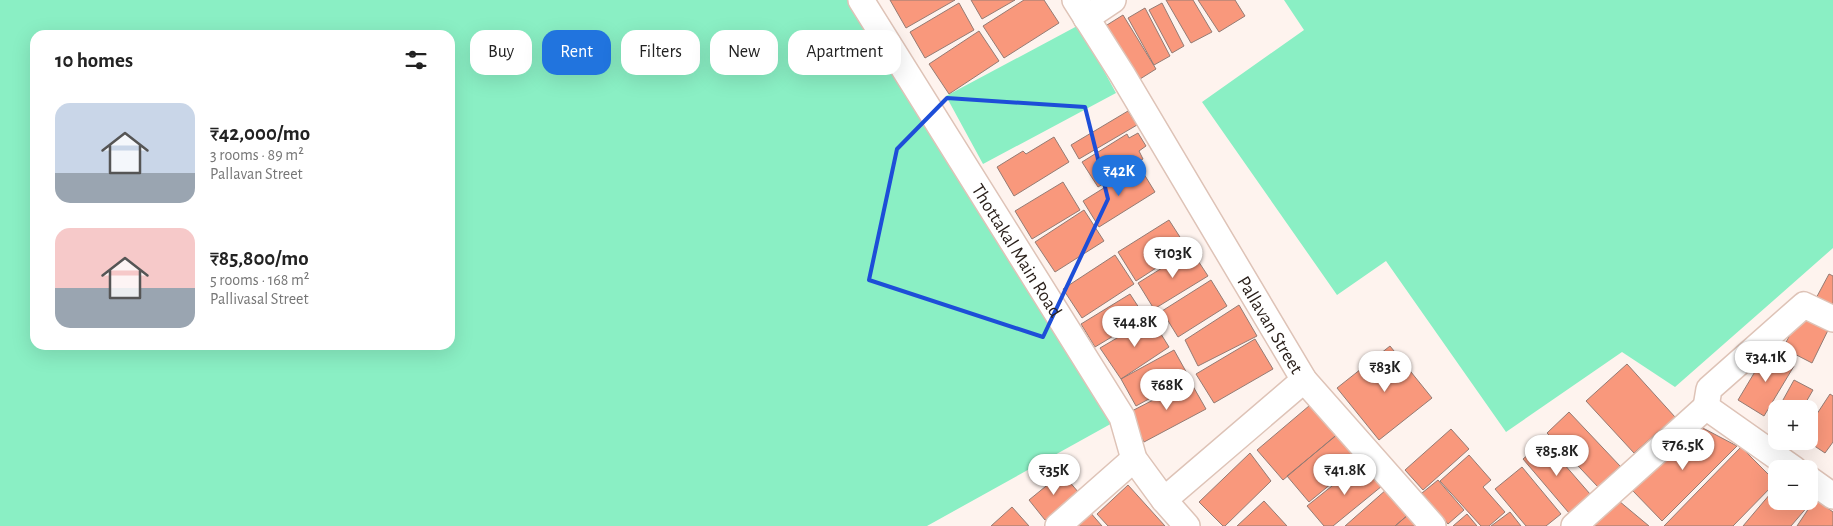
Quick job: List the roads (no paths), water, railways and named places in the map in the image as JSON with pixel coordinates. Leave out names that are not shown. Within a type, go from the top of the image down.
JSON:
[{"type":"street","name":"Thottakal Main Road","points":[[862,0],[1122,417],[1134,459],[1164,500],[1187,526]]},
{"type":"street","points":[[1080,9],[1113,0]]},
{"type":"street","name":"Pallavan Street","points":[[1080,9],[1122,74],[1304,380],[1433,526]]},
{"type":"street","points":[[1574,526],[1706,406],[1709,389],[1804,305],[1833,319]]},
{"type":"street","points":[[1164,500],[1304,380]]},
{"type":"street","points":[[1706,406],[1781,460]]},
{"type":"street","points":[[1058,526],[1134,459]]},
{"type":"street","points":[[1818,485],[1833,496]]}]
